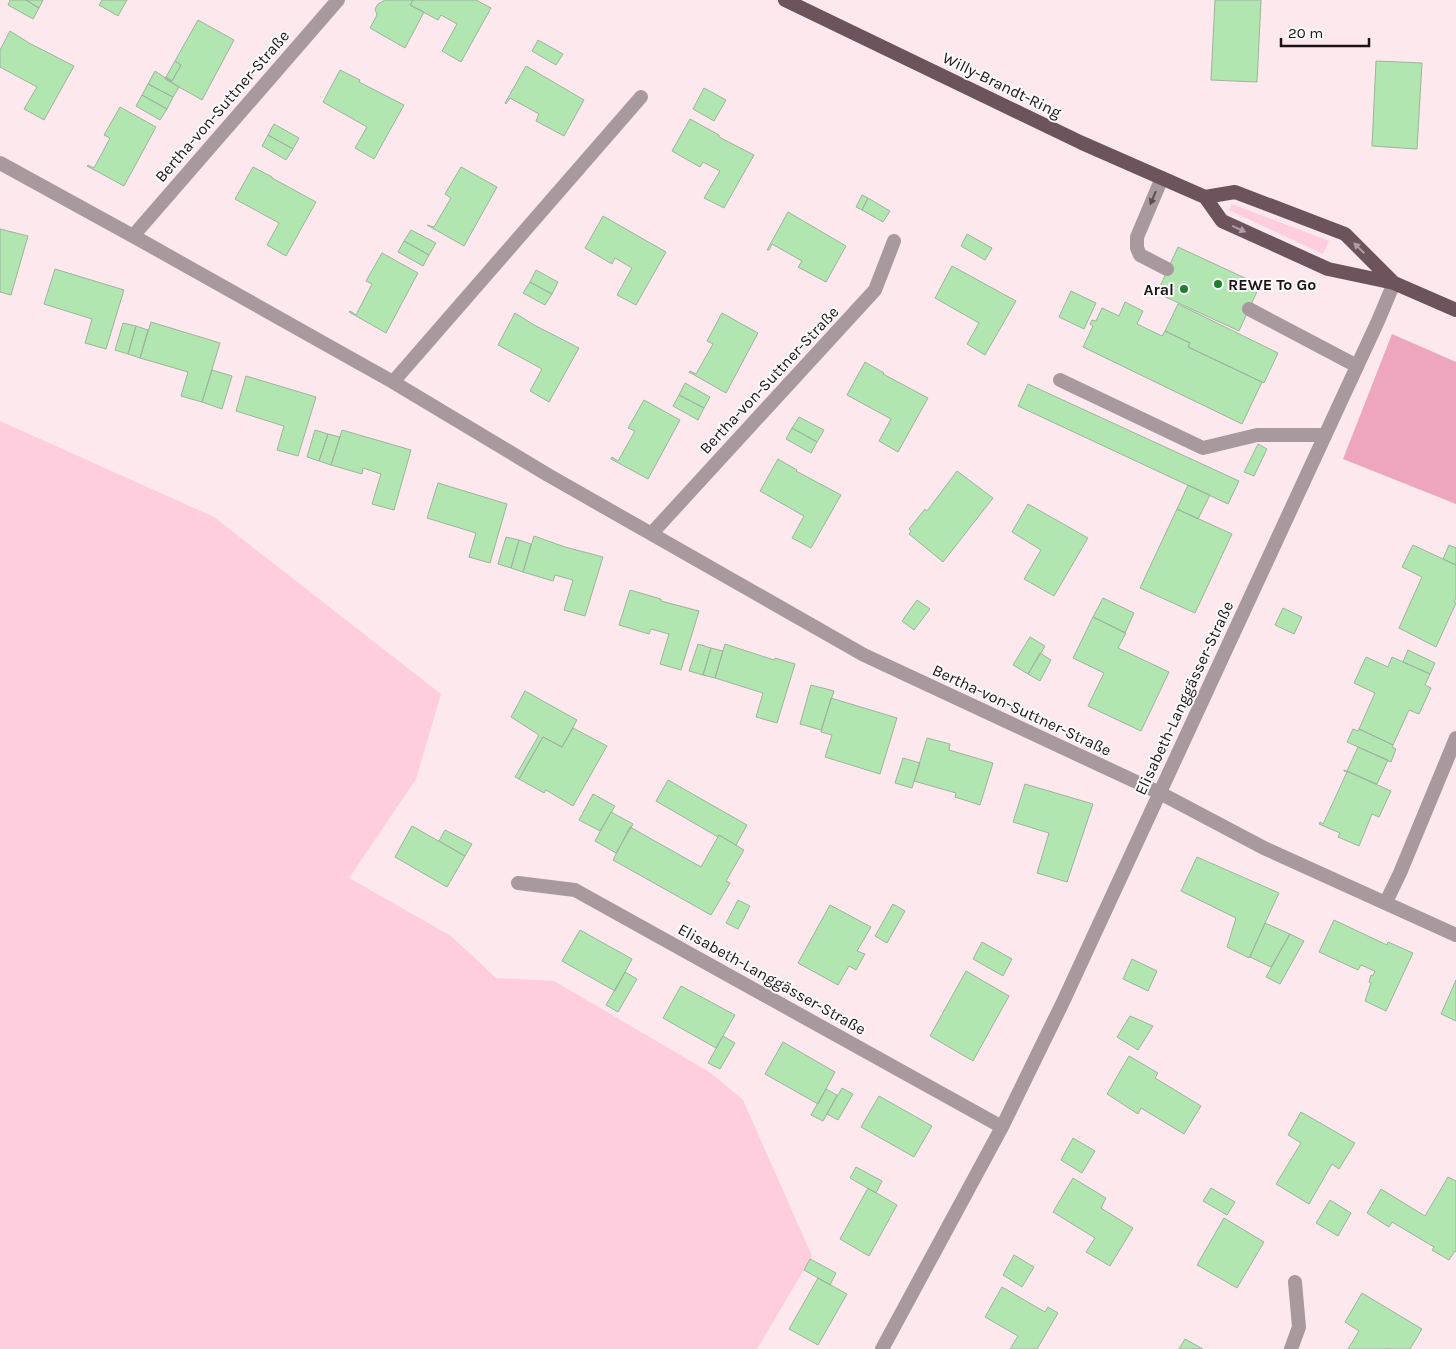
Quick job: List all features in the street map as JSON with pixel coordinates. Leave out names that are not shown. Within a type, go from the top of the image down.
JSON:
[{"type":"main road","name":"Willy-Brandt-Ring","points":[[786,0],[1082,143],[1205,197]]},
{"type":"main road","points":[[1394,283],[1345,234],[1235,192],[1205,197],[1222,222],[1328,269],[1394,283],[1456,310]]},
{"type":"street","name":"Bertha-von-Suttner-Straße","points":[[133,236],[338,0]]},
{"type":"street","points":[[393,382],[641,97]]},
{"type":"street","name":"Bertha-von-Suttner-Straße","points":[[0,163],[393,382],[548,475],[864,655],[1160,794],[1264,848],[1456,935]]},
{"type":"street","points":[[1162,178],[1137,237],[1137,248],[1140,255],[1168,269]]},
{"type":"street","name":"Bertha-von-Suttner-Straße","points":[[652,533],[875,290],[894,241]]},
{"type":"street","name":"Elisabeth-Langgässer-Straße","points":[[882,1349],[1002,1127],[1063,1002],[1394,283]]},
{"type":"street","points":[[1249,309],[1357,366]]},
{"type":"street","points":[[1060,380],[1203,448],[1257,435],[1325,435]]},
{"type":"street","points":[[1386,902],[1456,738]]},
{"type":"street","name":"Elisabeth-Langgässer-Straße","points":[[518,883],[575,890],[1002,1127]]},
{"type":"street","points":[[1290,1349],[1298,1327],[1295,1282]]},
{"type":"shaded area","points":[[1232,204],[1329,241],[1323,254],[1229,210]]},
{"type":"shaded area","points":[[1392,334],[1456,362],[1456,504],[1343,459]]},
{"type":"shaded area","points":[[0,421],[214,517],[441,694],[416,779],[349,878],[451,936],[496,978],[554,981],[711,1073],[743,1100],[812,1256],[757,1349],[0,1349]]},
{"type":"building","points":[[10,0],[26,0],[39,8],[33,19],[8,5]]},
{"type":"building","points":[[26,0],[43,0],[39,8]]},
{"type":"building","points":[[102,0],[127,0],[118,16],[99,5]]},
{"type":"building","points":[[385,0],[413,0],[410,5],[424,12],[405,48],[370,28],[377,15],[375,9],[378,4]]},
{"type":"building","points":[[413,0],[476,0],[491,8],[461,62],[442,51],[457,24],[441,15],[438,20],[410,5]]},
{"type":"building","points":[[1215,0],[1261,0],[1257,82],[1211,80]]},
{"type":"building","points":[[198,20],[234,40],[202,100],[165,79],[166,77],[172,81],[181,65],[175,61]]},
{"type":"building","points":[[10,31],[74,66],[44,120],[24,109],[37,87],[0,67],[0,50]]},
{"type":"building","points":[[538,40],[563,54],[556,65],[532,51]]},
{"type":"building","points":[[175,61],[181,65],[172,81],[166,77]]},
{"type":"building","points":[[1376,61],[1422,63],[1417,149],[1372,146]]},
{"type":"building","points":[[526,66],[584,100],[564,136],[536,121],[539,114],[510,98],[505,103]]},
{"type":"building","points":[[340,70],[404,105],[374,159],[355,148],[367,127],[323,102]]},
{"type":"building","points":[[155,71],[179,87],[173,97],[148,84]]},
{"type":"building","points":[[148,84],[173,97],[167,109],[142,95]]},
{"type":"building","points":[[704,88],[726,100],[714,121],[693,109]]},
{"type":"building","points":[[142,95],[167,109],[160,120],[136,106]]},
{"type":"building","points":[[120,107],[156,127],[124,186],[87,166],[94,168],[110,138],[104,135]]},
{"type":"building","points":[[690,119],[754,155],[724,208],[704,198],[720,171],[703,162],[700,167],[672,151]]},
{"type":"building","points":[[274,124],[299,138],[293,149],[268,135]]},
{"type":"building","points":[[268,135],[293,149],[286,160],[262,146]]},
{"type":"building","points":[[253,167],[316,202],[286,256],[267,245],[279,223],[235,199]]},
{"type":"building","points":[[461,167],[497,187],[464,246],[427,225],[434,227],[451,198],[445,194]]},
{"type":"building","points":[[862,195],[868,198],[862,210],[856,207]]},
{"type":"building","points":[[868,198],[890,211],[883,222],[862,210]]},
{"type":"building","points":[[788,212],[846,246],[826,282],[798,267],[802,261],[772,244],[769,250],[767,250]]},
{"type":"building","points":[[603,216],[666,252],[636,305],[617,295],[632,268],[615,258],[612,264],[585,248]]},
{"type":"building","points":[[0,229],[28,236],[11,295],[0,292]]},
{"type":"building","points":[[411,230],[436,243],[429,255],[404,241]]},
{"type":"building","points":[[967,234],[992,248],[985,260],[961,246]]},
{"type":"building","points":[[404,241],[429,255],[423,266],[398,252]]},
{"type":"building","points":[[1178,247],[1260,285],[1239,331],[1157,293]]},
{"type":"building","points":[[382,253],[418,273],[386,333],[349,312],[356,315],[372,284],[366,281]]},
{"type":"building","points":[[952,266],[1016,301],[985,355],[967,344],[979,323],[935,298]]},
{"type":"building","points":[[55,269],[124,290],[106,349],[85,343],[92,319],[44,304]]},
{"type":"building","points":[[536,270],[558,282],[552,294],[530,282]]},
{"type":"building","points":[[530,282],[552,294],[545,305],[523,293]]},
{"type":"building","points":[[1071,291],[1096,303],[1084,329],[1059,317]]},
{"type":"building","points":[[1125,302],[1143,311],[1137,324],[1162,336],[1165,331],[1190,343],[1188,347],[1262,382],[1242,424],[1083,347],[1093,326],[1090,324],[1092,320],[1096,321],[1102,308],[1119,316]]},
{"type":"building","points":[[1178,304],[1278,353],[1264,383],[1188,347],[1190,343],[1165,331]]},
{"type":"building","points":[[515,313],[579,348],[549,402],[530,391],[542,369],[498,345]]},
{"type":"building","points":[[722,313],[758,333],[726,393],[689,372],[696,374],[713,344],[707,341]]},
{"type":"building","points":[[151,322],[220,343],[202,402],[181,396],[188,372],[140,358]]},
{"type":"building","points":[[123,323],[136,326],[128,354],[115,350]]},
{"type":"building","points":[[136,326],[148,330],[140,358],[128,354]]},
{"type":"building","points":[[865,362],[928,398],[898,452],[879,441],[891,419],[847,395]]},
{"type":"building","points":[[212,370],[232,376],[222,409],[202,402]]},
{"type":"building","points":[[246,376],[316,397],[298,456],[277,450],[284,426],[236,411]]},
{"type":"building","points":[[685,383],[710,397],[704,408],[679,395]]},
{"type":"building","points":[[1028,384],[1239,481],[1228,504],[1018,406]]},
{"type":"building","points":[[679,395],[704,408],[698,420],[673,406]]},
{"type":"building","points":[[644,400],[680,420],[648,479],[611,459],[612,457],[618,461],[635,431],[628,428]]},
{"type":"building","points":[[799,417],[824,430],[817,442],[792,428]]},
{"type":"building","points":[[792,428],[817,442],[811,453],[786,439]]},
{"type":"building","points":[[315,430],[328,434],[319,461],[307,457]]},
{"type":"building","points":[[342,430],[411,450],[394,510],[372,504],[381,474],[363,468],[362,474],[331,465]]},
{"type":"building","points":[[328,434],[340,437],[331,465],[319,461]]},
{"type":"building","points":[[1258,444],[1267,449],[1254,476],[1244,472]]},
{"type":"building","points":[[778,459],[841,495],[811,548],[792,538],[804,516],[760,491]]},
{"type":"building","points":[[957,471],[993,498],[943,562],[909,534],[911,531],[909,529],[925,509],[927,511]]},
{"type":"building","points":[[438,483],[507,504],[490,563],[469,557],[476,533],[427,518]]},
{"type":"building","points":[[1188,485],[1210,495],[1198,519],[1177,509]]},
{"type":"building","points":[[1028,504],[1088,538],[1054,596],[1024,579],[1041,550],[1012,532]]},
{"type":"building","points":[[1177,509],[1232,534],[1195,613],[1140,588]]},
{"type":"building","points":[[534,536],[603,557],[585,616],[564,610],[573,580],[555,575],[553,581],[523,572]]},
{"type":"building","points":[[506,537],[519,540],[511,568],[498,564]]},
{"type":"building","points":[[519,540],[531,544],[523,572],[511,568]]},
{"type":"building","points":[[1413,545],[1456,565],[1456,599],[1454,602],[1456,603],[1436,647],[1399,628],[1422,577],[1402,567]]},
{"type":"building","points":[[1449,545],[1456,548],[1456,565],[1443,559]]},
{"type":"building","points":[[630,590],[699,611],[681,670],[660,664],[669,634],[651,629],[649,634],[619,625]]},
{"type":"building","points":[[1103,598],[1134,613],[1125,633],[1093,617]]},
{"type":"building","points":[[917,600],[930,609],[914,630],[902,621]]},
{"type":"building","points":[[1283,608],[1302,617],[1294,634],[1275,625]]},
{"type":"building","points":[[1093,617],[1126,633],[1118,648],[1169,672],[1141,731],[1088,706],[1104,673],[1073,658]]},
{"type":"building","points":[[1030,637],[1045,646],[1028,674],[1013,665]]},
{"type":"building","points":[[698,644],[711,648],[703,675],[689,671]]},
{"type":"building","points":[[725,644],[774,660],[775,658],[795,664],[777,723],[756,717],[763,693],[715,678]]},
{"type":"building","points":[[711,648],[723,651],[715,678],[703,675]]},
{"type":"building","points":[[1408,650],[1435,663],[1430,674],[1403,662]]},
{"type":"building","points":[[1040,653],[1051,660],[1040,681],[1028,674]]},
{"type":"building","points":[[1366,657],[1388,667],[1392,657],[1430,674],[1425,685],[1431,688],[1419,714],[1409,710],[1393,745],[1359,729],[1375,693],[1354,683]]},
{"type":"building","points":[[811,685],[834,691],[821,730],[800,724]]},
{"type":"building","points":[[525,691],[577,720],[562,747],[543,737],[519,779],[515,777],[539,735],[511,717]]},
{"type":"building","points":[[831,698],[897,718],[880,774],[825,757],[832,735],[821,732]]},
{"type":"building","points":[[573,728],[607,746],[573,806],[546,790],[544,793],[519,779],[543,737],[562,747]]},
{"type":"building","points":[[1353,729],[1358,731],[1359,729],[1393,745],[1392,747],[1396,749],[1391,762],[1347,742]]},
{"type":"building","points":[[927,738],[950,744],[949,750],[993,763],[980,805],[955,797],[956,793],[914,781]]},
{"type":"building","points":[[1358,747],[1388,760],[1377,784],[1347,771]]},
{"type":"building","points":[[903,758],[920,763],[912,788],[895,783]]},
{"type":"building","points":[[1344,770],[1391,791],[1379,817],[1372,814],[1359,846],[1338,837],[1340,833],[1319,824],[1320,822],[1323,824],[1347,772]]},
{"type":"building","points":[[668,780],[747,825],[736,845],[719,835],[718,837],[656,801]]},
{"type":"building","points":[[1025,784],[1093,804],[1067,882],[1037,873],[1049,833],[1013,822]]},
{"type":"building","points":[[593,794],[615,806],[600,831],[579,820]]},
{"type":"building","points":[[611,812],[633,824],[616,853],[595,841]]},
{"type":"building","points":[[412,826],[465,856],[447,887],[395,857]]},
{"type":"building","points":[[630,827],[701,867],[719,835],[744,850],[726,881],[730,883],[711,915],[613,860]]},
{"type":"building","points":[[445,830],[472,844],[465,856],[439,841]]},
{"type":"building","points":[[1197,857],[1279,893],[1249,958],[1227,947],[1236,918],[1181,891]]},
{"type":"building","points":[[738,900],[750,906],[738,929],[726,923]]},
{"type":"building","points":[[893,904],[905,911],[887,943],[875,936]]},
{"type":"building","points":[[830,905],[871,927],[857,951],[865,954],[856,970],[849,966],[838,985],[798,963]]},
{"type":"building","points":[[1334,920],[1387,945],[1388,942],[1413,953],[1386,1011],[1365,1001],[1371,983],[1369,982],[1371,975],[1373,976],[1375,971],[1361,965],[1358,970],[1319,952]]},
{"type":"building","points":[[1265,923],[1290,934],[1271,967],[1250,957]]},
{"type":"building","points":[[580,930],[632,959],[615,991],[562,961]]},
{"type":"building","points":[[1290,934],[1304,941],[1280,984],[1266,977]]},
{"type":"building","points":[[982,942],[1012,959],[1003,976],[973,959]]},
{"type":"building","points":[[1132,959],[1157,971],[1148,991],[1123,979]]},
{"type":"building","points":[[966,971],[1009,996],[973,1061],[930,1036]]},
{"type":"building","points":[[625,972],[637,979],[618,1012],[606,1005]]},
{"type":"building","points":[[1456,980],[1456,1021],[1441,1014]]},
{"type":"building","points":[[681,986],[735,1015],[716,1048],[663,1018]]},
{"type":"building","points":[[1130,1016],[1153,1026],[1138,1050],[1117,1037]]},
{"type":"building","points":[[723,1036],[735,1043],[720,1069],[708,1063]]},
{"type":"building","points":[[783,1042],[835,1072],[818,1104],[765,1074]]},
{"type":"building","points":[[1129,1056],[1158,1073],[1155,1078],[1201,1106],[1184,1134],[1141,1108],[1138,1114],[1107,1094]]},
{"type":"building","points":[[842,1088],[853,1094],[838,1120],[827,1114]]},
{"type":"building","points":[[826,1089],[837,1095],[823,1121],[811,1115]]},
{"type":"building","points":[[879,1096],[932,1126],[914,1157],[861,1127]]},
{"type":"building","points":[[1301,1112],[1355,1143],[1339,1169],[1332,1164],[1309,1204],[1276,1184],[1301,1143],[1288,1135]]},
{"type":"building","points":[[1073,1138],[1095,1151],[1082,1173],[1061,1160]]},
{"type":"building","points":[[856,1167],[882,1181],[876,1193],[850,1178]]},
{"type":"building","points":[[1448,1177],[1456,1181],[1456,1252],[1449,1260],[1432,1250],[1434,1247],[1392,1222],[1389,1227],[1367,1213],[1381,1189],[1425,1216]]},
{"type":"building","points":[[1073,1178],[1106,1198],[1101,1208],[1133,1228],[1110,1266],[1086,1252],[1095,1238],[1053,1212]]},
{"type":"building","points":[[868,1188],[897,1205],[869,1256],[840,1239]]},
{"type":"building","points":[[1211,1188],[1235,1202],[1227,1215],[1203,1201]]},
{"type":"building","points":[[1330,1200],[1351,1213],[1338,1236],[1316,1223]]},
{"type":"building","points":[[1224,1218],[1264,1242],[1237,1288],[1197,1265]]},
{"type":"building","points":[[1014,1255],[1034,1267],[1022,1287],[1003,1275]]},
{"type":"building","points":[[810,1259],[836,1273],[830,1285],[804,1270]]},
{"type":"building","points":[[818,1278],[847,1294],[818,1345],[789,1329]]},
{"type":"building","points":[[1002,1287],[1045,1312],[1048,1307],[1058,1313],[1037,1349],[1010,1349],[1018,1336],[985,1317]]},
{"type":"building","points":[[1362,1293],[1422,1329],[1410,1349],[1348,1349],[1359,1331],[1345,1322]]},
{"type":"building","points":[[1185,1339],[1203,1349],[1179,1349]]},
{"type":"place","name":"REWE To Go","points":[[1218,284]]},
{"type":"place","name":"Aral","points":[[1184,289]]}]
